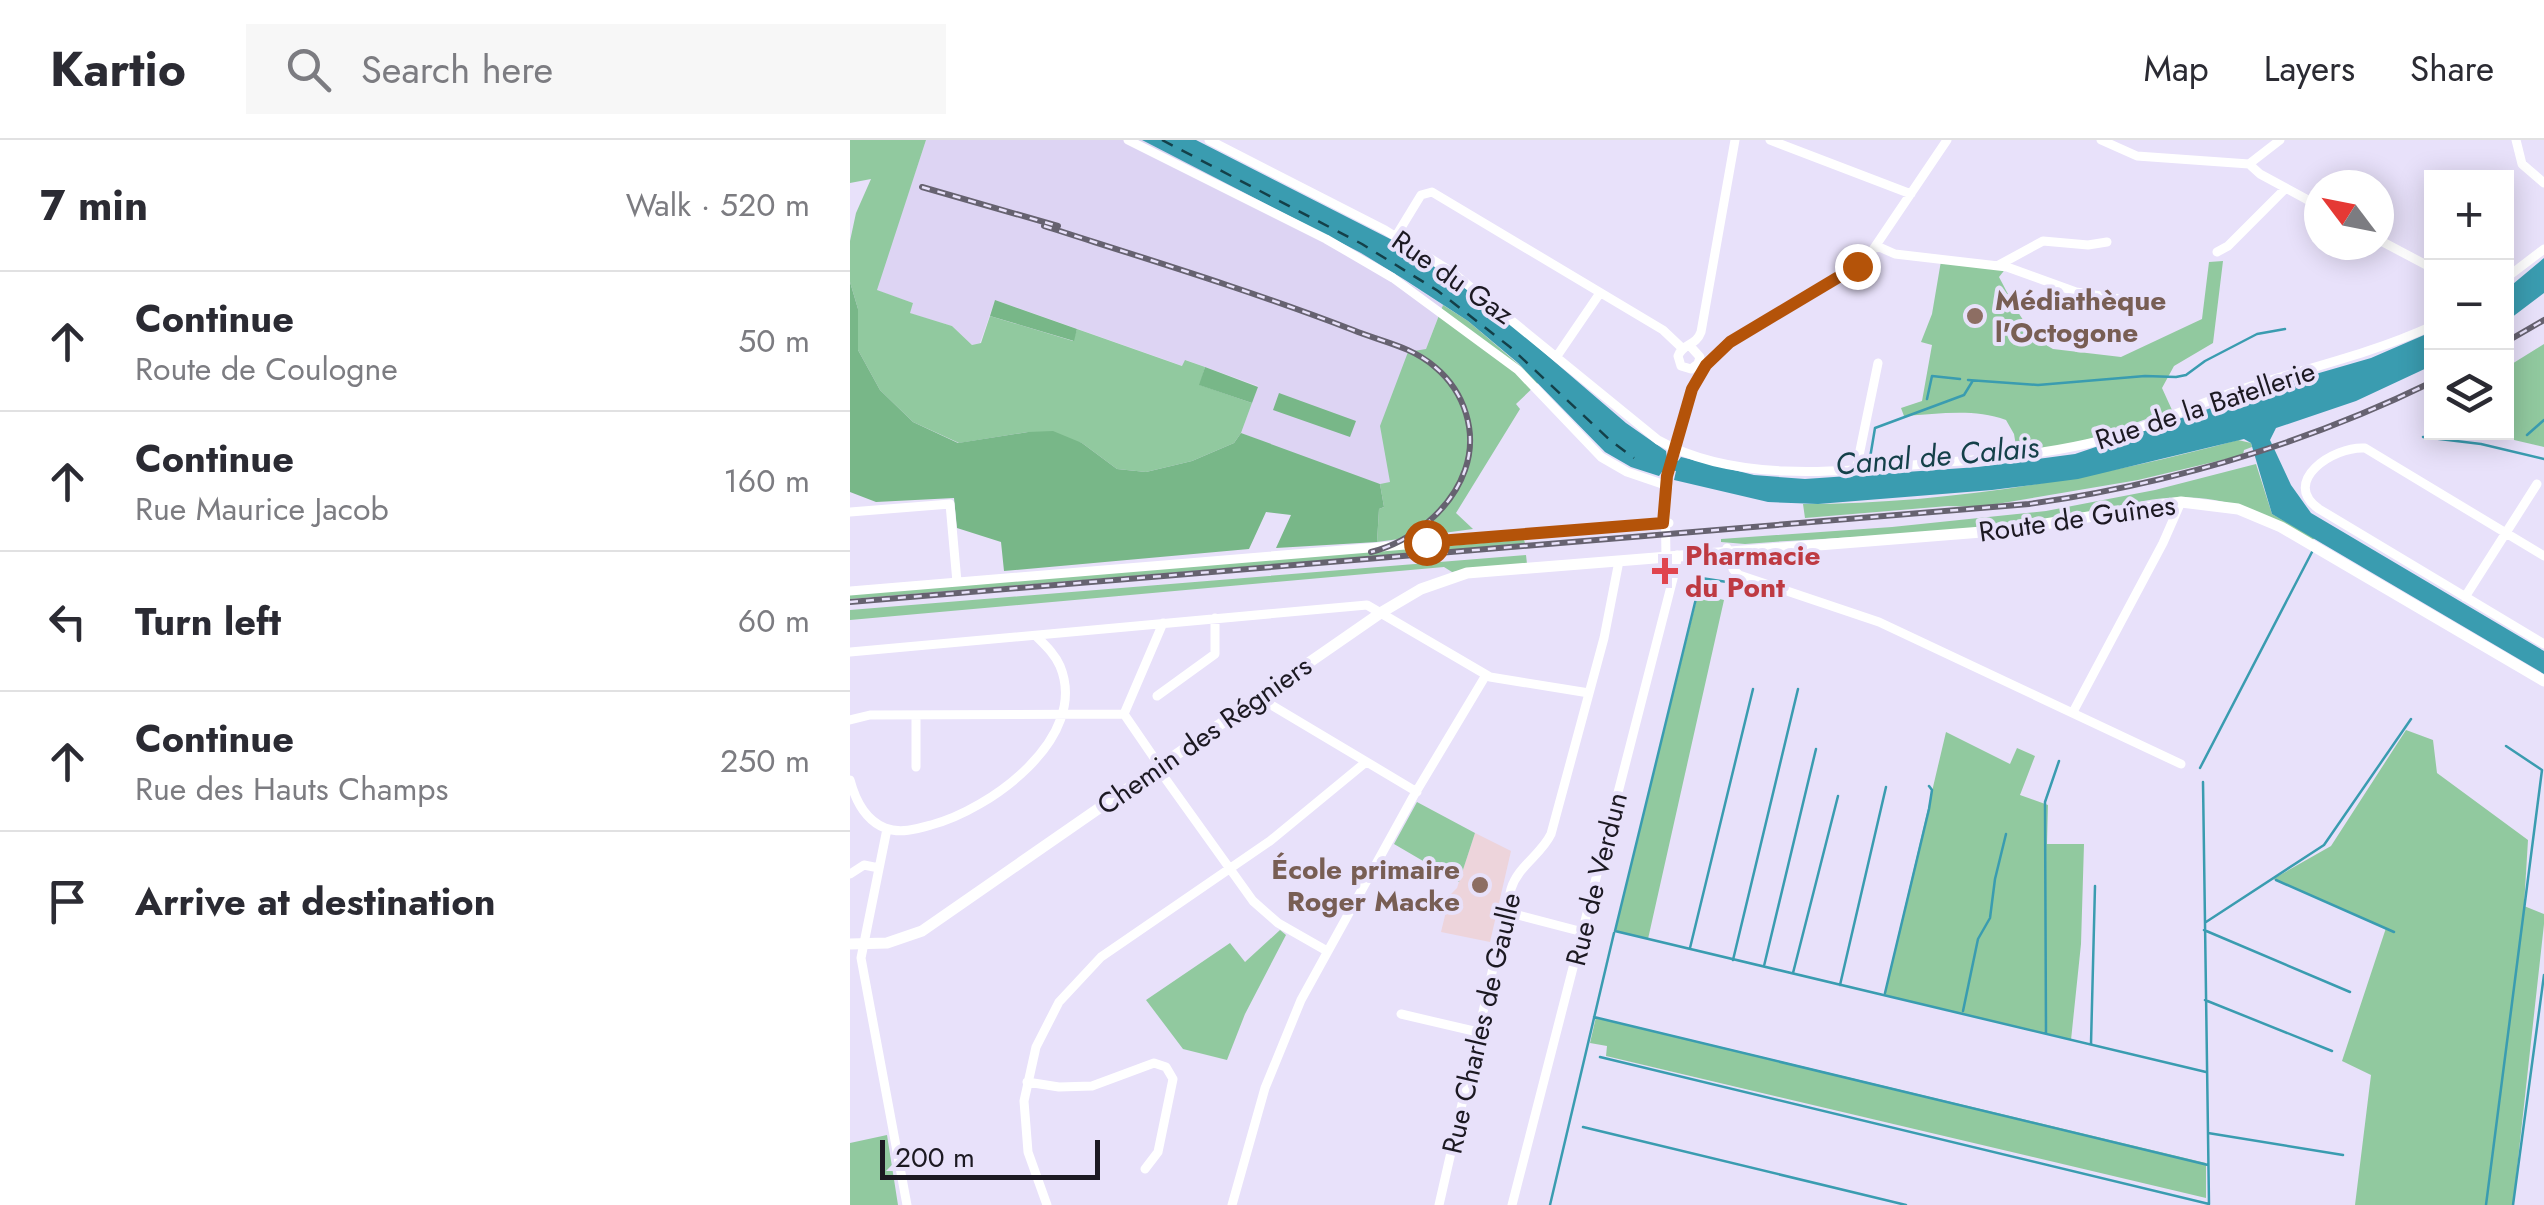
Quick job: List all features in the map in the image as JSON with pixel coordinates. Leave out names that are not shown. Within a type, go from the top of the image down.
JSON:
[{"type":"main road","name":"Route de Guînes","points":[[1671,555],[2016,529],[2181,502],[2238,509],[2282,526],[2544,681]]},
{"type":"main road","name":"Chemin des Régniers","points":[[856,945],[894,942],[922,931],[1420,589],[1462,574],[1671,555]]},
{"type":"main road","name":"Chemin des Régniers","points":[[1573,564],[1602,556],[1671,555]]},
{"type":"street","points":[[1128,140],[1326,239],[1392,278],[1506,360],[1601,457],[1628,472],[1667,482],[1698,352],[1432,192],[1420,195],[1396,236]]},
{"type":"street","name":"Rue du Gaz","points":[[1209,140],[1396,236],[1466,281],[1675,451]]},
{"type":"street","points":[[1735,140],[1701,332],[1678,361],[1684,368],[1695,366],[1850,271],[1877,246],[1948,140]]},
{"type":"street","points":[[1770,140],[1911,194]]},
{"type":"street","points":[[2101,140],[2137,156],[2249,164],[2304,198]]},
{"type":"street","points":[[2249,164],[2280,140]]},
{"type":"street","points":[[2516,140],[2522,164],[2544,183]]},
{"type":"street","points":[[2217,252],[2228,246],[2286,188]]},
{"type":"street","points":[[1997,266],[2043,241],[2088,245],[2107,242]]},
{"type":"street","points":[[1877,246],[1895,254],[1997,266],[2076,292],[2150,304]]},
{"type":"street","points":[[2394,248],[2424,264]]},
{"type":"street","points":[[2514,272],[2544,249]]},
{"type":"street","points":[[1557,356],[1600,293]]},
{"type":"street","name":"Rue de la Batellerie","points":[[1675,451],[1759,469],[1795,472],[1981,459],[2085,444],[2250,386],[2356,356],[2424,329]]},
{"type":"street","points":[[1692,389],[1706,365],[1724,346]]},
{"type":"street","points":[[1856,470],[1878,363]]},
{"type":"street","points":[[2544,556],[2365,448],[2330,454],[2318,464],[2306,486],[2305,497],[2318,510],[2544,644]]},
{"type":"street","name":"Rue de Verdun","points":[[1512,1205],[1583,932],[1671,555],[1666,523],[1667,482]]},
{"type":"street","points":[[2465,598],[2537,484]]},
{"type":"street","points":[[2073,712],[2181,502]]},
{"type":"street","points":[[850,512],[950,504],[957,582]]},
{"type":"street","points":[[850,591],[1666,523]]},
{"type":"street","points":[[1728,551],[1733,569],[1740,575],[1872,620],[2181,764]]},
{"type":"street","name":"Rue Charles de Gaulle","points":[[1439,1205],[1516,875],[1549,838],[1620,562]]},
{"type":"street","points":[[850,652],[1363,606],[1382,612],[1486,675],[1589,693]]},
{"type":"street","points":[[1156,696],[1215,654],[1215,618]]},
{"type":"street","points":[[1124,714],[1163,623]]},
{"type":"street","points":[[850,780],[864,811],[888,829],[907,830],[944,822],[986,802],[1029,766],[1051,737],[1062,714],[1062,670],[1036,636]]},
{"type":"street","points":[[1232,1205],[1274,1060],[1327,951],[1486,675]]},
{"type":"street","points":[[1258,697],[1416,792]]},
{"type":"street","points":[[850,720],[866,715],[1124,714]]},
{"type":"street","points":[[1124,714],[1229,870],[1268,915],[1327,951]]},
{"type":"street","points":[[916,715],[916,768]]},
{"type":"street","points":[[1047,1205],[1031,1165],[1024,1122],[1026,1082],[1046,1022],[1084,972],[1300,819],[1366,762]]},
{"type":"street","points":[[888,829],[856,945],[907,1205]]},
{"type":"street","points":[[850,874],[864,865],[879,868]]},
{"type":"street","points":[[1506,912],[1583,932]]},
{"type":"street","points":[[1401,1014],[1478,1032]]},
{"type":"street","points":[[1026,1082],[1086,1086],[1154,1063],[1166,1067],[1173,1079],[1166,1118],[1157,1156],[1145,1169]]},
{"type":"shaded area","points":[[926,140],[1142,140],[1361,253],[1443,305],[1426,349],[1390,483],[1380,484],[1347,474],[1241,433],[1258,386],[1186,360],[1183,366],[995,300],[980,343],[972,345],[952,326],[909,313],[913,303],[876,290]]},
{"type":"shaded area","name":"École primaire Roger Macke","points":[[1475,833],[1511,851],[1490,942],[1441,932],[1450,895],[1457,888]]},
{"type":"green space","points":[[850,140],[926,140],[877,290],[913,303],[910,313],[952,326],[972,345],[981,343],[990,316],[1073,341],[1077,329],[1182,366],[1185,360],[1205,367],[1200,385],[1252,403],[1234,443],[1192,461],[1146,472],[1117,469],[1082,443],[1028,432],[959,443],[913,422],[880,390],[858,350],[858,309],[850,282],[850,241],[856,213],[871,179],[850,183]]},
{"type":"green space","points":[[1941,261],[2007,267],[1999,277],[2022,318],[2044,343],[2053,349],[2121,357],[2202,319],[2209,262],[2223,261],[2213,343],[2174,366],[2162,388],[2172,410],[2078,443],[2017,452],[2014,434],[2006,420],[1994,416],[1904,416],[1901,408],[1922,401],[1932,345],[1921,342],[1932,314]]},
{"type":"green space","points":[[850,282],[858,309],[858,350],[880,390],[913,422],[958,443],[1053,431],[1082,443],[1117,469],[1146,472],[1192,461],[1234,443],[1241,433],[1380,484],[1384,507],[1379,509],[1377,542],[1276,548],[1291,515],[1266,512],[1249,549],[1004,571],[1001,542],[957,528],[954,498],[876,502],[850,492]]},
{"type":"green space","points":[[995,300],[1077,329],[1074,341],[990,316]]},
{"type":"green space","points":[[1443,305],[1468,321],[1539,382],[1516,404],[1520,409],[1456,513],[1473,529],[1377,542],[1379,509],[1384,507],[1380,484],[1390,482],[1380,426],[1408,352],[1426,349]]},
{"type":"green space","points":[[2544,344],[2544,447],[2514,440],[2514,363]]},
{"type":"green space","points":[[1205,367],[1258,387],[1252,403],[1199,385]]},
{"type":"green space","points":[[1279,393],[1356,421],[1350,437],[1273,410]]},
{"type":"green space","points":[[2238,440],[2251,443],[2252,447],[2244,450],[2243,455],[2138,480],[1979,507],[1805,518],[1803,504],[1912,499],[2023,486],[2132,466]]},
{"type":"green space","points":[[2256,464],[2272,514],[2315,538],[2312,540],[2244,508],[2180,497],[2004,526],[1745,544],[1721,542],[2046,511],[2155,490]]},
{"type":"green space","points":[[1524,539],[1525,544],[850,599],[850,594]]},
{"type":"green space","points":[[1526,555],[1527,564],[1452,572],[1444,567],[850,620],[850,610]]},
{"type":"green space","points":[[1698,594],[1724,600],[1648,939],[1615,931]]},
{"type":"green space","points":[[2406,730],[2433,740],[2437,773],[2528,840],[2524,906],[2544,914],[2544,924],[2513,1205],[2355,1205],[2371,1075],[2342,1061],[2386,928],[2273,879],[2331,846]]},
{"type":"green space","points":[[1946,732],[2010,764],[2017,748],[2035,756],[2020,795],[2048,805],[2047,844],[2084,844],[2081,944],[2071,1040],[1884,995]]},
{"type":"green space","points":[[1417,802],[1475,833],[1459,882],[1394,844]]},
{"type":"green space","points":[[1280,930],[1286,935],[1245,1014],[1227,1060],[1183,1049],[1146,1000],[1230,943],[1245,962]]},
{"type":"green space","points":[[1596,1017],[2206,1163],[2206,1198],[1606,1056],[1607,1046],[1590,1043]]},
{"type":"green space","points":[[887,1135],[898,1205],[850,1205],[850,1143]]},
{"type":"water","points":[[1142,140],[1196,140],[1404,246],[1485,302],[1626,423],[1666,451],[1667,458],[1678,461],[1681,457],[1754,475],[1805,479],[1978,467],[2075,454],[2371,358],[2424,335],[2424,369],[2356,401],[2276,428],[2270,440],[2291,485],[2311,513],[2544,651],[2544,674],[2272,514],[2251,443],[2244,439],[2078,479],[1818,504],[1768,502],[1674,480],[1676,471],[1664,469],[1659,476],[1631,467],[1605,452],[1518,363],[1468,321],[1361,253]]},
{"type":"water","points":[[2544,258],[2544,293],[2514,316],[2514,283]]},
{"type":"waterway","points":[[1968,380],[2038,385],[2176,377],[2257,334],[2285,329]]},
{"type":"waterway","points":[[1927,399],[1932,376],[1960,379]]},
{"type":"waterway","name":"Canal de Calais","points":[[1869,464],[1875,428],[1964,395],[1972,382]]},
{"type":"waterway","points":[[2527,435],[2544,420]]},
{"type":"waterway","points":[[2423,437],[2481,444],[2544,459]]},
{"type":"waterway","points":[[2200,768],[2312,552]]},
{"type":"waterway","points":[[1727,582],[1701,578],[1615,931],[2206,1072]]},
{"type":"waterway","points":[[1690,948],[1753,689]]},
{"type":"waterway","points":[[1733,960],[1798,689]]},
{"type":"waterway","points":[[2206,922],[2324,845],[2411,719]]},
{"type":"waterway","points":[[2486,1205],[2542,770],[2506,746]]},
{"type":"waterway","points":[[1764,966],[1816,749]]},
{"type":"waterway","points":[[2046,1033],[2045,802],[2059,761]]},
{"type":"waterway","points":[[2203,782],[2209,1204]]},
{"type":"waterway","points":[[1885,993],[1929,809],[1929,786]]},
{"type":"waterway","points":[[1840,985],[1886,787]]},
{"type":"waterway","points":[[1793,973],[1838,796]]},
{"type":"waterway","points":[[1963,1011],[1978,939],[1990,918],[2006,834]]},
{"type":"waterway","points":[[2276,880],[2394,932]]},
{"type":"waterway","points":[[2091,1044],[2095,886]]},
{"type":"waterway","points":[[2204,930],[2350,992]]},
{"type":"waterway","points":[[1550,1205],[1614,933]]},
{"type":"waterway","points":[[2513,1205],[2544,975]]},
{"type":"waterway","points":[[2205,1000],[2332,1051]]},
{"type":"waterway","points":[[1594,1017],[2208,1165]]},
{"type":"waterway","points":[[1600,1057],[2209,1204]]},
{"type":"waterway","points":[[1583,1127],[1906,1205]]},
{"type":"waterway","points":[[2208,1133],[2343,1155]]},
{"type":"ferry route","points":[[1162,140],[1362,244],[1438,291],[1510,347],[1634,458]]},
{"type":"railway","points":[[922,187],[1058,226]]},
{"type":"railway","points":[[1044,226],[1396,345],[1426,360],[1445,377],[1461,401],[1469,428],[1469,456],[1459,485],[1440,511],[1415,532],[1371,552]]},
{"type":"railway","points":[[2514,337],[2544,320]]},
{"type":"railway","points":[[850,602],[2029,504],[2133,485],[2235,459],[2335,424],[2424,386]]},
{"type":"place","name":"Médiathèque l'Octogone","points":[[1975,316]]},
{"type":"place","name":"Pharmacie du Pont","points":[[1665,571]]},
{"type":"place","name":"École primaire Roger Macke","points":[[1480,885]]},
{"type":"route","points":[[1426,542],[1663,523],[1667,476],[1692,389],[1706,365],[1730,342],[1857,266]]}]
